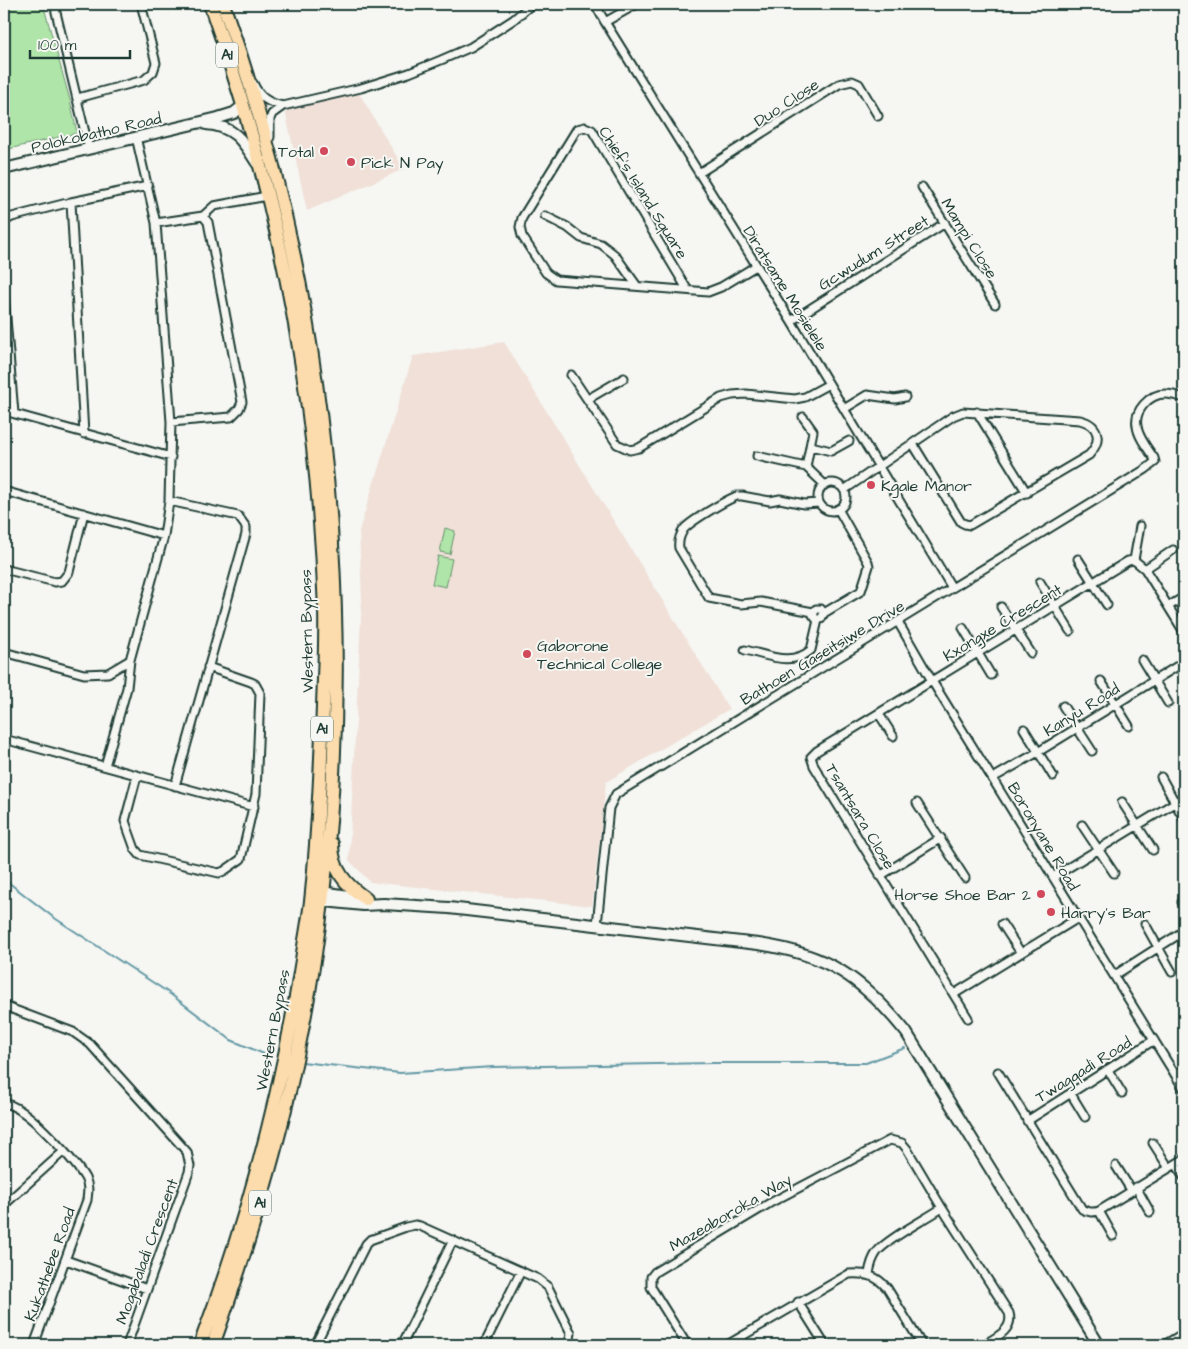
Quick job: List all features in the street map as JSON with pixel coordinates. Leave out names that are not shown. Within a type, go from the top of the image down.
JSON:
[{"type":"highway","name":"Western Bypass","points":[[200,1345],[238,1238],[279,1084],[317,896],[325,612],[312,432],[286,271],[260,168],[210,4]]},
{"type":"highway","name":"Western Bypass","points":[[213,1345],[249,1241],[266,1182],[288,1096],[307,998],[317,896],[332,786],[336,683],[335,608],[322,431],[316,382],[296,269],[274,167],[257,107],[223,4]]},
{"type":"highway","points":[[332,786],[332,851],[338,872],[344,880],[366,899]]},
{"type":"street","points":[[54,4],[89,149]]},
{"type":"street","points":[[78,98],[144,80],[154,72],[156,63],[141,4]]},
{"type":"street","points":[[274,167],[270,118],[276,110],[283,106],[361,88],[409,73],[441,60],[471,47],[513,20],[532,4]]},
{"type":"street","name":"Diratsame Mosielele","points":[[596,4],[791,321],[952,588]]},
{"type":"street","points":[[606,22],[637,4]]},
{"type":"street","points":[[236,42],[258,93],[268,102],[283,106]]},
{"type":"street","name":"Duo Close","points":[[699,173],[840,84],[852,81],[859,84],[878,116]]},
{"type":"street","name":"Polokobatho Road","points":[[4,169],[227,116],[242,106]]},
{"type":"street","points":[[195,123],[216,125],[234,133],[241,139],[260,168]]},
{"type":"street","name":"Chief's Island Square","points":[[687,289],[592,130],[585,127],[577,129],[522,218],[520,227],[522,236],[546,273],[556,280],[708,292],[756,266]]},
{"type":"street","points":[[105,766],[127,688],[130,660],[164,536],[169,501],[171,422],[156,222],[136,137]]},
{"type":"street","points":[[4,221],[12,217],[71,202],[148,186]]},
{"type":"street","name":"Mampi Close","points":[[922,187],[995,304]]},
{"type":"street","points":[[156,222],[203,216],[214,206],[267,196]]},
{"type":"street","points":[[71,202],[84,434]]},
{"type":"street","points":[[171,422],[231,417],[239,409],[242,402],[208,222],[203,216]]},
{"type":"street","points":[[545,216],[567,227],[581,238],[600,244],[608,249],[615,255],[638,286]]},
{"type":"street","name":"Gcwudum Street","points":[[791,321],[945,223]]},
{"type":"street","points":[[4,295],[14,413]]},
{"type":"street","points":[[571,375],[618,444],[630,450],[639,448],[721,398],[732,394],[795,399],[805,397],[829,384]]},
{"type":"street","points":[[588,399],[624,378]]},
{"type":"street","name":"Bathoen Gaseitsiwe Drive","points":[[597,925],[609,808],[616,794],[1135,477],[1155,462],[1136,426],[1139,412],[1146,402],[1155,396],[1166,394],[1184,398]]},
{"type":"street","points":[[844,410],[867,395],[895,399],[905,397]]},
{"type":"street","points":[[4,411],[171,457]]},
{"type":"street","points":[[844,490],[953,416],[963,412],[1080,420],[1088,422],[1094,427],[1098,441],[1094,450],[1089,455],[970,525],[961,522],[912,444]]},
{"type":"street","points":[[977,412],[1027,493]]},
{"type":"street","points":[[803,417],[813,431],[806,467]]},
{"type":"street","points":[[810,446],[830,451],[849,441]]},
{"type":"street","points":[[757,456],[806,467],[825,485]]},
{"type":"street","points":[[835,483],[844,490],[845,501],[838,509],[827,510],[819,503],[818,493],[825,485],[835,483]]},
{"type":"street","points":[[4,491],[164,536]]},
{"type":"street","points":[[819,503],[804,504],[780,500],[770,502],[737,496],[688,525],[681,534],[679,548],[709,598],[741,604],[761,602],[813,612],[819,608],[824,613]]},
{"type":"street","points":[[169,501],[238,516],[246,527],[246,534],[175,786]]},
{"type":"street","points":[[745,650],[789,660],[797,659],[811,650],[818,620],[823,618],[824,613],[861,591],[869,566],[868,562],[838,509]]},
{"type":"street","points":[[4,569],[55,582],[62,581],[69,572],[84,513]]},
{"type":"street","points":[[1140,526],[1134,560],[1145,569],[1184,632]]},
{"type":"street","points":[[1145,569],[1173,550]]},
{"type":"street","points":[[1078,558],[1107,606]]},
{"type":"street","name":"Kxongxe Crescent","points":[[811,757],[816,751],[1121,564],[1134,560]]},
{"type":"street","points":[[1040,582],[1070,631]]},
{"type":"street","points":[[1169,606],[1184,596]]},
{"type":"street","points":[[1001,607],[1031,653]]},
{"type":"street","points":[[813,612],[814,617],[818,620]]},
{"type":"street","name":"Boronyane Road","points":[[898,622],[932,681],[1184,1089]]},
{"type":"street","points":[[962,628],[991,675]]},
{"type":"street","points":[[4,652],[84,674],[108,674],[130,660]]},
{"type":"street","points":[[1142,660],[1168,703]]},
{"type":"street","name":"Kanyu Road","points":[[993,778],[1184,662]]},
{"type":"street","points":[[137,776],[125,821],[135,849],[140,855],[219,873],[241,859],[257,787],[260,693],[251,682],[208,667]]},
{"type":"street","points":[[1101,681],[1129,726]]},
{"type":"street","points":[[1063,706],[1092,751]]},
{"type":"street","points":[[878,714],[893,736]]},
{"type":"street","points":[[1024,729],[1053,776]]},
{"type":"street","points":[[4,739],[254,807]]},
{"type":"street","name":"Tsantsara Close","points":[[811,757],[814,766],[880,876],[968,1018]]},
{"type":"street","points":[[1161,777],[1184,819]]},
{"type":"street","points":[[1053,877],[1184,797]]},
{"type":"street","points":[[1122,802],[1152,850]]},
{"type":"street","points":[[917,803],[965,878]]},
{"type":"street","points":[[1082,825],[1114,874]]},
{"type":"street","points":[[880,876],[941,838]]},
{"type":"street","points":[[317,896],[366,899],[384,904]]},
{"type":"street","points":[[317,896],[363,905],[384,904],[448,908],[758,944],[790,949],[835,966],[850,975],[872,993],[906,1032],[1099,1345]]},
{"type":"street","points":[[954,994],[1078,918]]},
{"type":"street","points":[[1002,924],[1020,953]]},
{"type":"street","points":[[1145,924],[1172,972]]},
{"type":"street","points":[[1115,975],[1184,931]]},
{"type":"street","name":"Mogabaladi Crescent","points":[[4,1006],[73,1032],[90,1044],[187,1152],[190,1166],[127,1345]]},
{"type":"street","name":"Twagqadi Road","points":[[1027,1121],[1154,1040]]},
{"type":"street","points":[[1176,1074],[1184,1069]]},
{"type":"street","points":[[1108,1070],[1122,1093]]},
{"type":"street","points":[[998,1072],[1082,1209],[1089,1212],[1099,1211],[1184,1159]]},
{"type":"street","points":[[1071,1094],[1085,1117]]},
{"type":"street","points":[[4,1102],[29,1117],[64,1151],[4,1203]]},
{"type":"street","name":"Mazeaboroka Way","points":[[687,1345],[651,1287],[651,1277],[655,1272],[770,1203],[882,1143],[896,1140],[907,1149],[942,1208]]},
{"type":"street","points":[[1153,1143],[1184,1177]]},
{"type":"street","name":"Kukathebe Road","points":[[34,1345],[87,1200],[88,1191],[85,1177],[64,1151]]},
{"type":"street","points":[[1116,1166],[1150,1212]]},
{"type":"street","points":[[869,1274],[876,1253],[884,1245],[942,1208],[1009,1313],[1010,1323],[1005,1331],[983,1345]]},
{"type":"street","points":[[1099,1211],[1113,1236]]},
{"type":"street","points":[[315,1345],[362,1249],[370,1240],[415,1225],[453,1240],[538,1279],[548,1287],[571,1333],[569,1345]]},
{"type":"street","points":[[402,1345],[453,1240]]},
{"type":"street","points":[[66,1260],[147,1289]]},
{"type":"street","points":[[484,1345],[521,1271]]},
{"type":"street","points":[[732,1344],[798,1302],[849,1274],[869,1274],[881,1280],[887,1288],[922,1345]]},
{"type":"street","points":[[798,1302],[825,1345]]},
{"type":"street","points":[[1164,1345],[1184,1333]]},
{"type":"shaded area","points":[[359,93],[404,169],[307,211],[285,110]]},
{"type":"shaded area","name":"Gaborone Technical College","points":[[504,342],[729,709],[606,782],[592,906],[370,882],[349,860],[362,598],[359,531],[413,356]]},
{"type":"green space","points":[[4,4],[43,4],[70,100],[77,133],[4,150]]},
{"type":"green space","points":[[445,528],[455,531],[450,554],[440,552]]},
{"type":"green space","points":[[438,556],[452,559],[446,587],[432,584]]},
{"type":"waterway","points":[[4,879],[53,917],[169,993],[231,1040],[264,1054]]},
{"type":"waterway","points":[[302,1062],[400,1073],[493,1067],[713,1063],[866,1063],[905,1048]]},
{"type":"place","name":"Total","points":[[324,151]]},
{"type":"place","name":"Pick N Pay","points":[[351,162]]},
{"type":"place","name":"Kgale Manor","points":[[871,485]]},
{"type":"place","name":"Gaborone Technical College","points":[[527,654]]},
{"type":"place","name":"Horse Shoe Bar 2","points":[[1041,894]]},
{"type":"place","name":"Harry's Bar","points":[[1051,912]]}]
